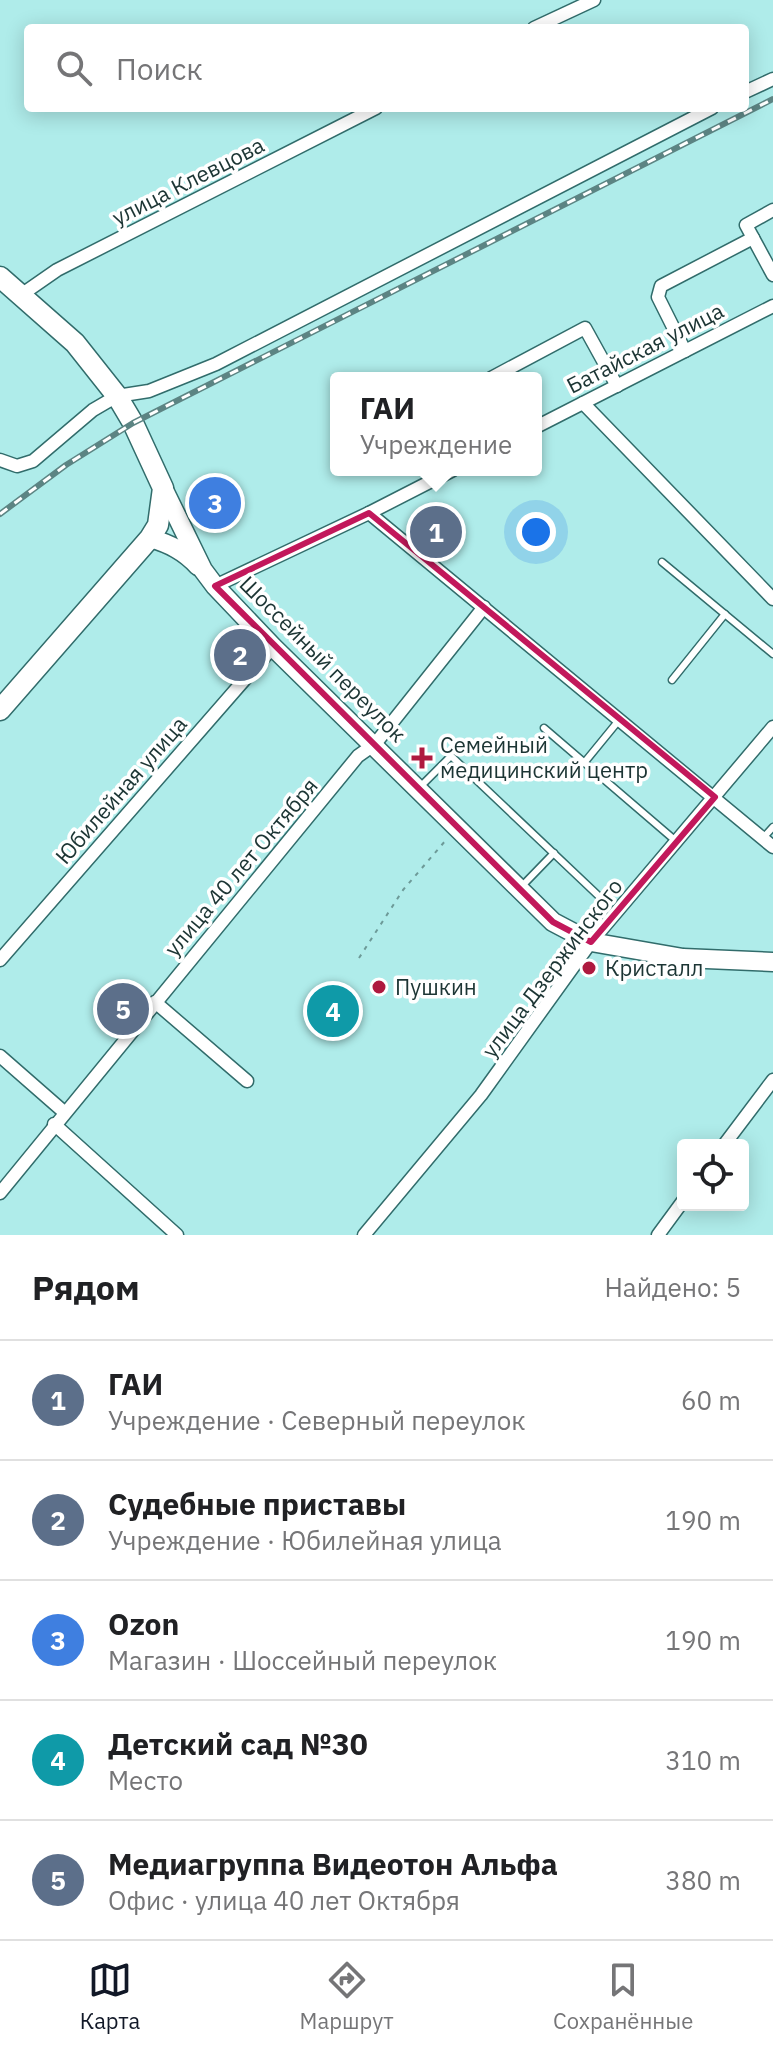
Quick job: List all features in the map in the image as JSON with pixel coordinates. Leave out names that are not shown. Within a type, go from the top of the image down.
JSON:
[{"type":"main road","points":[[0,277],[75,343],[117,396],[163,488],[158,525],[150,538],[0,710]]},
{"type":"main road","name":"Шоссейный переулок","points":[[163,488],[203,570],[215,586],[553,922],[591,942],[683,958],[773,962]]},
{"type":"main road","points":[[150,538],[168,543],[203,570]]},
{"type":"street","points":[[543,24],[594,0]]},
{"type":"street","points":[[749,90],[773,79]]},
{"type":"street","name":"улица Клевцова","points":[[21,295],[57,270],[368,112]]},
{"type":"street","points":[[0,460],[17,466],[33,461],[93,410],[117,396],[149,391],[216,364],[704,112]]},
{"type":"street","points":[[773,210],[746,225],[773,275]]},
{"type":"street","points":[[685,351],[658,297],[661,286],[753,238]]},
{"type":"street","name":"Батайская улица","points":[[542,424],[773,306]]},
{"type":"street","points":[[502,372],[585,328],[617,386]]},
{"type":"street","points":[[583,403],[773,599]]},
{"type":"street","points":[[215,586],[369,513],[427,476]]},
{"type":"street","points":[[369,513],[768,842]]},
{"type":"street","name":"улица 40 лет Октября","points":[[0,1193],[358,756],[375,744],[484,607]]},
{"type":"street","name":"Юбилейная улица","points":[[0,960],[273,647]]},
{"type":"street","name":"улица Дзержинского","points":[[364,1235],[481,1095],[591,942],[773,727]]},
{"type":"street","points":[[155,1002],[247,1081]]},
{"type":"street","points":[[0,1056],[64,1112]]},
{"type":"street","points":[[729,1139],[773,1080]]},
{"type":"street","points":[[54,1124],[177,1235]]},
{"type":"street","points":[[658,1235],[677,1209]]},
{"type":"lane","points":[[662,562],[773,654]]},
{"type":"lane","points":[[672,680],[725,614]]},
{"type":"lane","points":[[584,763],[620,719]]},
{"type":"lane","points":[[544,728],[677,842]]},
{"type":"lane","points":[[419,788],[451,756],[604,901]]},
{"type":"lane","points":[[768,842],[773,827]]},
{"type":"lane","points":[[519,888],[554,853]]},
{"type":"path","points":[[359,958],[403,890],[458,827]]},
{"type":"highlighted area","points":[[369,513],[715,797],[591,942],[553,922],[215,586]]},
{"type":"railway","points":[[749,111],[773,99]]},
{"type":"railway","points":[[0,514],[66,465],[133,423],[747,112]]},
{"type":"place","name":"Ozon","points":[[215,503]]},
{"type":"place","name":"ГАИ","points":[[436,532]]},
{"type":"place","name":"Судебные приставы","points":[[240,655]]},
{"type":"place","name":"Семейный медицинский центр","points":[[422,758]]},
{"type":"place","name":"Кристалл","points":[[589,968]]},
{"type":"place","name":"Пушкин","points":[[379,987]]},
{"type":"place","name":"Медиагруппа Видеотон Альфа","points":[[123,1009]]},
{"type":"place","name":"Детский сад №30","points":[[333,1011]]}]
